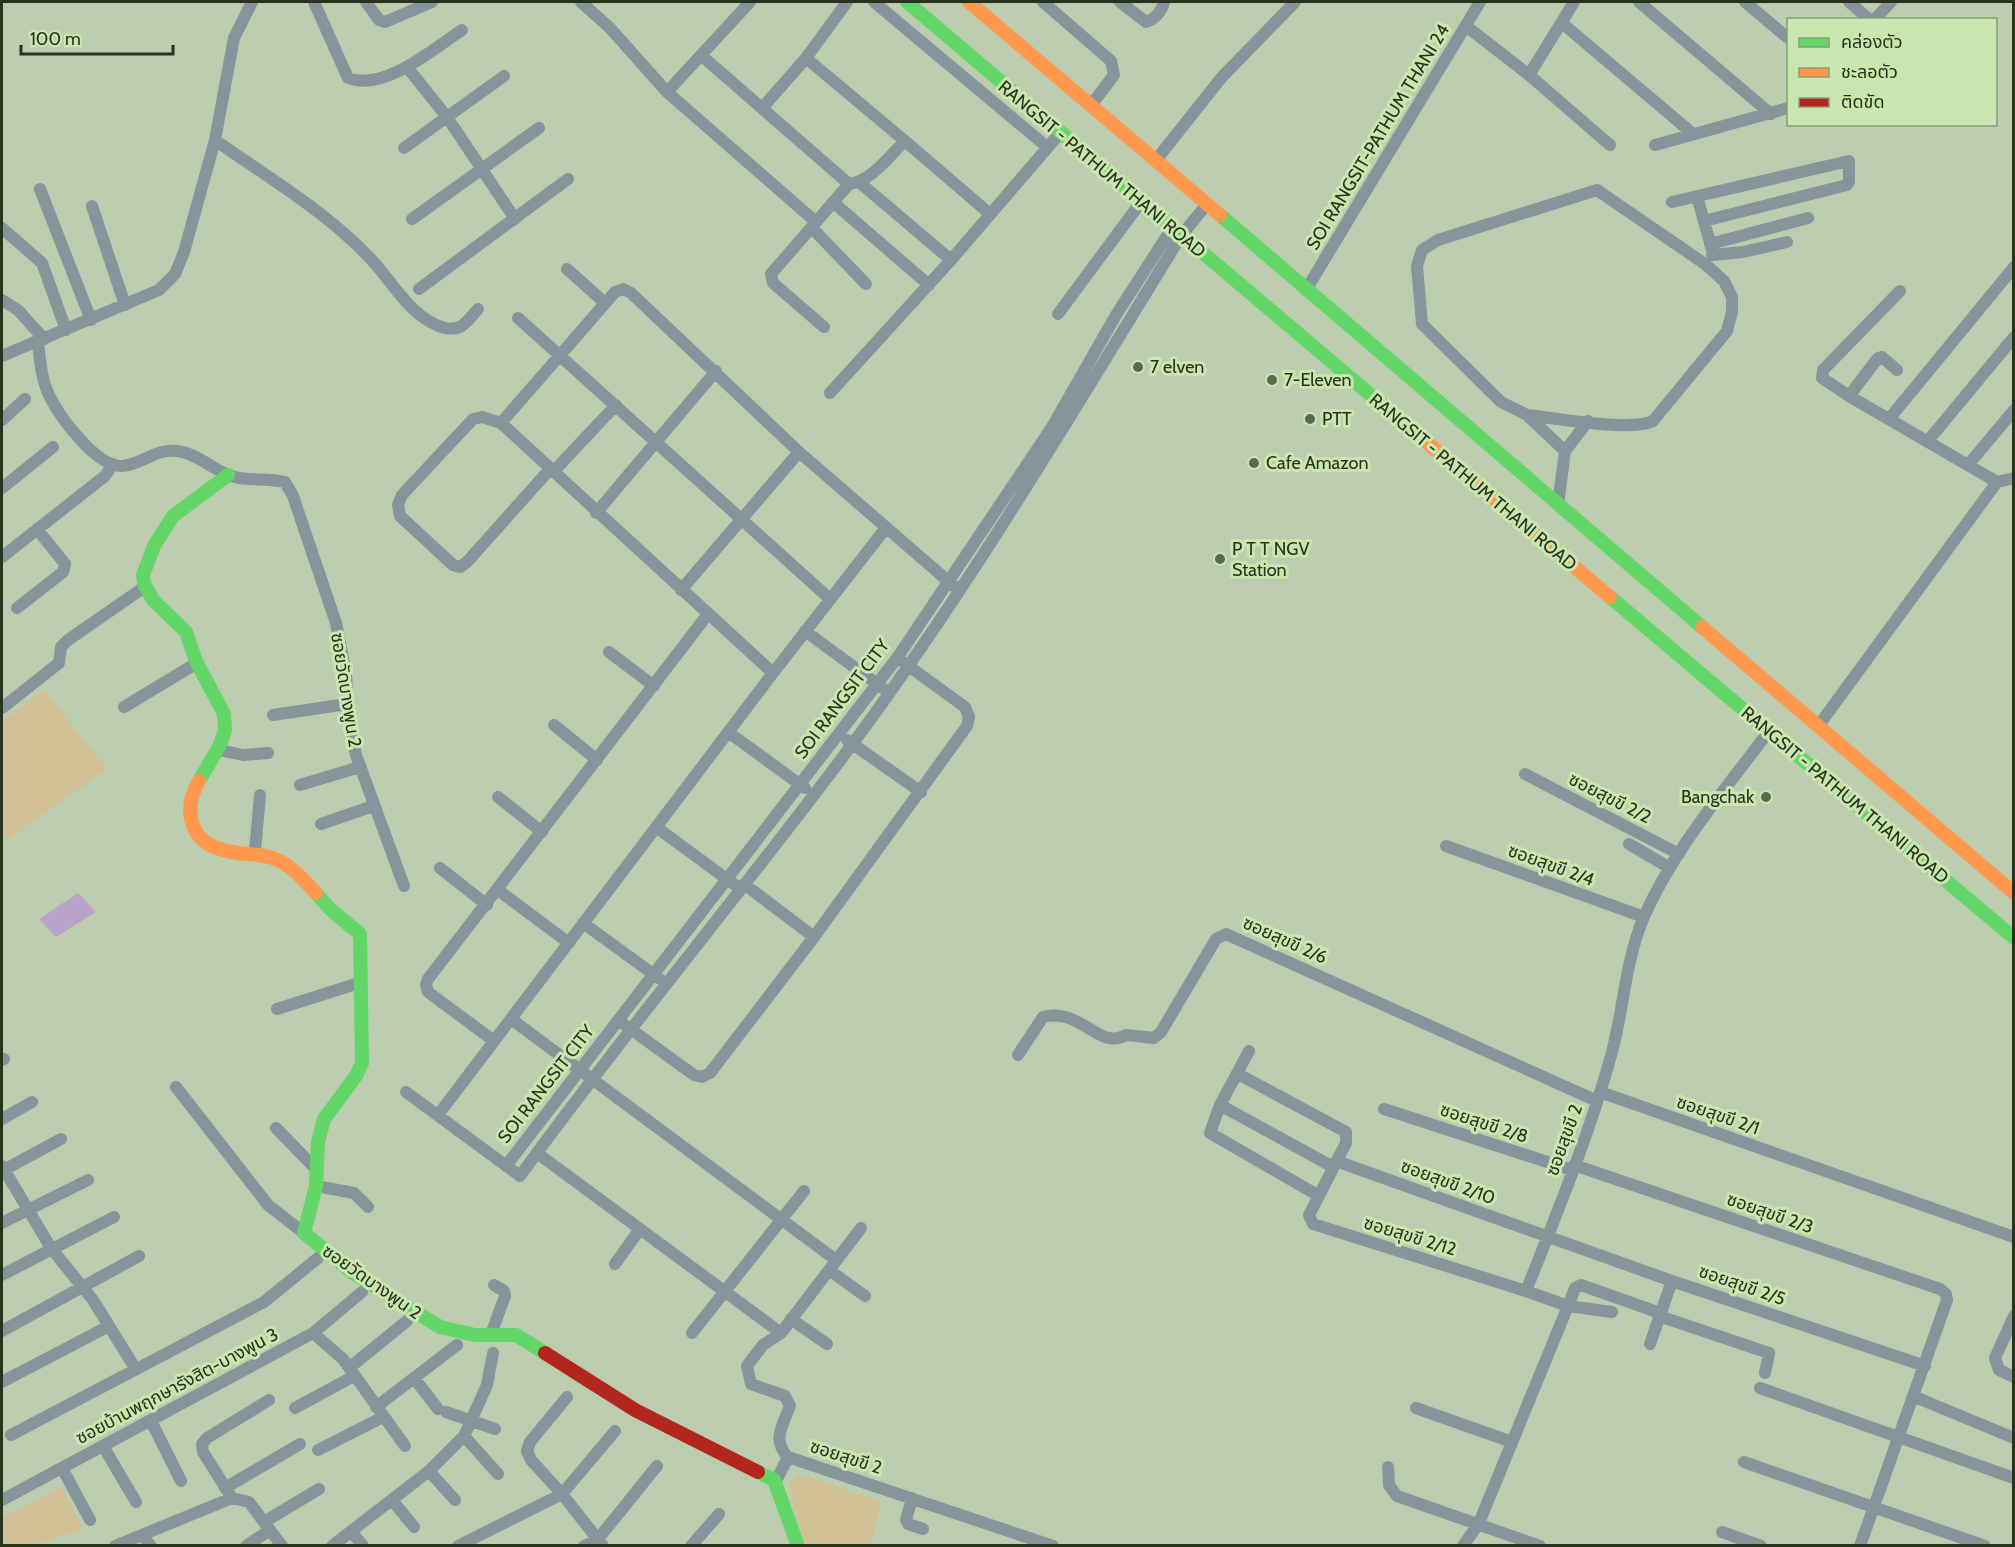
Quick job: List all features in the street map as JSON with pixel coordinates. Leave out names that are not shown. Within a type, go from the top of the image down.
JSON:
[{"type":"main road","name":"RANGSIT - PATHUM THANI ROAD","points":[[907,2],[2013,938]]},
{"type":"main road","name":"RANGSIT - PATHUM THANI ROAD","points":[[969,2],[1092,104],[1306,290],[2013,892]]},
{"type":"main road","points":[[146,586],[143,577],[147,559],[165,526],[178,510],[216,487],[228,475]]},
{"type":"main road","name":"ซอยวัดบางพูน 2","points":[[146,586],[158,608],[186,632],[197,663],[224,714],[226,730],[222,751],[191,794],[188,818],[196,833],[206,843],[227,853],[254,854],[276,860],[306,878],[338,916],[354,926],[360,941],[362,1063],[324,1119],[318,1142],[317,1170],[321,1187],[304,1233],[353,1273],[440,1327],[475,1335],[516,1335],[635,1410],[776,1478]]},
{"type":"main road","points":[[776,1478],[798,1545]]},
{"type":"street","points":[[2,356],[159,290],[175,274],[184,252],[215,140],[234,38],[252,2]]},
{"type":"street","points":[[314,2],[348,78],[365,82],[375,81],[407,67],[462,30]]},
{"type":"street","points":[[366,2],[379,20],[385,22],[432,2]]},
{"type":"street","points":[[581,2],[610,28],[667,92],[814,225],[866,284]]},
{"type":"street","points":[[667,92],[750,2]]},
{"type":"street","points":[[763,107],[806,58],[847,2]]},
{"type":"street","points":[[874,2],[1047,147]]},
{"type":"street","points":[[1043,2],[1111,61],[1114,75],[1092,104]]},
{"type":"street","points":[[1120,2],[1146,22],[1157,15],[1164,2]]},
{"type":"street","points":[[1156,160],[1222,77],[1294,2]]},
{"type":"street","name":"SOI RANGSIT-PATHUM THANI 24","points":[[1306,290],[1480,2]]},
{"type":"street","points":[[1529,75],[1574,2]]},
{"type":"street","points":[[1639,2],[1771,114]]},
{"type":"street","points":[[1745,2],[1787,37]]},
{"type":"street","points":[[1849,2],[1869,18]]},
{"type":"street","points":[[1874,18],[1891,2]]},
{"type":"street","points":[[1563,22],[1692,133]]},
{"type":"street","points":[[1466,26],[1529,75],[1610,146]]},
{"type":"street","points":[[702,56],[951,261]]},
{"type":"street","points":[[806,58],[990,214]]},
{"type":"street","points":[[407,67],[447,117],[515,219]]},
{"type":"street","points":[[404,148],[504,76]]},
{"type":"street","points":[[1655,145],[1787,108]]},
{"type":"street","points":[[412,219],[539,128]]},
{"type":"street","points":[[830,393],[951,261],[1060,133]]},
{"type":"street","points":[[215,140],[329,221],[370,258],[414,310],[428,321],[455,330],[461,328],[477,309]]},
{"type":"street","points":[[824,327],[770,279],[771,274],[834,202],[854,183],[868,177],[905,141]]},
{"type":"street","points":[[1672,202],[1846,160],[1850,164],[1849,182],[1846,185],[1704,221]]},
{"type":"street","points":[[419,289],[568,179]]},
{"type":"street","points":[[40,189],[91,320]]},
{"type":"street","points":[[1565,451],[1527,415],[1501,402],[1422,324],[1417,266],[1422,250],[1438,240],[1597,190],[1709,254],[1743,252],[1786,242]]},
{"type":"street","points":[[1527,415],[1620,425],[1640,425],[1653,421],[1727,332],[1732,312],[1730,291],[1709,254],[1697,196]]},
{"type":"street","points":[[834,202],[929,285]]},
{"type":"street","points":[[1058,314],[1141,202]]},
{"type":"street","points":[[1176,232],[1208,204]]},
{"type":"street","points":[[92,206],[125,305]]},
{"type":"street","points":[[1709,254],[1808,218]]},
{"type":"street","points":[[2,228],[42,263],[66,330]]},
{"type":"street","name":"SOI RANGSIT CITY","points":[[1176,232],[1070,416],[961,591],[852,744],[520,1176],[506,1166],[897,658],[1052,427],[1116,315],[1176,232]]},
{"type":"street","points":[[1889,419],[2013,267]]},
{"type":"street","points":[[567,269],[605,303]]},
{"type":"street","points":[[501,423],[605,303],[615,292],[622,289],[631,293],[799,452],[885,529],[961,591]]},
{"type":"street","points":[[1900,291],[1821,374],[1824,379],[1849,396],[1997,482]]},
{"type":"street","points":[[2,300],[18,310],[41,340],[41,372],[50,396],[85,446],[113,464],[105,476],[2,557]]},
{"type":"street","points":[[518,318],[830,599]]},
{"type":"street","points":[[1927,442],[2013,337]]},
{"type":"street","points":[[1849,396],[1878,358],[1882,357],[1897,370]]},
{"type":"street","points":[[596,513],[716,371]]},
{"type":"street","points":[[2,420],[25,399]]},
{"type":"street","points":[[615,405],[553,470],[467,562],[460,567],[453,565],[400,516],[398,505],[402,495],[473,419],[482,417],[501,423],[553,470],[596,513],[772,673]]},
{"type":"street","points":[[1968,465],[2013,410]]},
{"type":"street","points":[[1558,505],[1565,451],[1588,421]]},
{"type":"street","points":[[2,488],[53,447]]},
{"type":"street","name":"ซอยวัดบางพูน 2","points":[[113,464],[120,466],[139,463],[162,450],[181,451],[228,475],[247,480],[267,477],[285,482],[293,496],[336,623],[346,673],[347,704],[360,766],[404,886]]},
{"type":"street","points":[[681,590],[799,452]]},
{"type":"street","points":[[1819,725],[1997,482],[2013,478]]},
{"type":"street","points":[[17,608],[63,572],[65,564],[38,529]]},
{"type":"street","points":[[438,1115],[772,673],[885,529]]},
{"type":"street","points":[[2,708],[59,663],[62,647],[68,640],[146,586]]},
{"type":"street","points":[[494,1041],[428,992],[426,985],[428,979],[708,615]]},
{"type":"street","points":[[805,631],[888,692]]},
{"type":"street","points":[[609,652],[654,686]]},
{"type":"street","points":[[618,1021],[694,1075],[702,1077],[710,1073],[814,937],[967,726],[969,717],[965,707],[897,658]]},
{"type":"street","points":[[124,707],[197,663]]},
{"type":"street","points":[[273,715],[347,704]]},
{"type":"street","points":[[554,725],[597,760]]},
{"type":"street","name":"ซอยสุขขี 2","points":[[1526,1291],[1598,1097],[1612,1050],[1628,965],[1644,917],[1679,854],[1769,730]]},
{"type":"street","points":[[728,732],[813,794]]},
{"type":"street","points":[[839,734],[921,792]]},
{"type":"street","points":[[222,751],[243,755],[268,753]]},
{"type":"street","points":[[300,785],[360,766]]},
{"type":"street","name":"ซอยสุขขี 2/2","points":[[1525,774],[1679,854]]},
{"type":"street","points":[[254,854],[258,834],[260,795]]},
{"type":"street","points":[[498,797],[542,832]]},
{"type":"street","points":[[321,824],[373,806]]},
{"type":"street","points":[[656,828],[728,880],[742,887],[814,937]]},
{"type":"street","points":[[1629,844],[1670,868]]},
{"type":"street","name":"ซอยสุขขี 2/4","points":[[1446,846],[1644,917]]},
{"type":"street","points":[[440,868],[487,905]]},
{"type":"street","points":[[498,890],[569,943]]},
{"type":"street","points":[[584,923],[667,984]]},
{"type":"street","name":"ซอยสุขขี 2/6","points":[[1018,1055],[1043,1017],[1051,1015],[1066,1015],[1111,1040],[1120,1039],[1126,1035],[1154,1038],[1161,1032],[1216,939],[1226,934],[1598,1097]]},
{"type":"street","points":[[277,1009],[359,983]]},
{"type":"street","points":[[511,1019],[782,1220],[865,1296]]},
{"type":"street","points":[[1249,1051],[1210,1128],[1213,1136],[1318,1196]]},
{"type":"street","name":"ซอยสุขขี 2/12","points":[[1238,1074],[1346,1132],[1347,1143],[1309,1215],[1313,1224],[1526,1291]]},
{"type":"street","points":[[176,1087],[268,1205],[304,1233]]},
{"type":"street","points":[[406,1092],[506,1166]]},
{"type":"street","name":"ซอยสุขขี 2/1","points":[[1598,1097],[1824,1171],[2013,1237]]},
{"type":"street","points":[[2,1119],[32,1102]]},
{"type":"street","name":"ซอยสุขขี 2/10","points":[[1220,1105],[1334,1164],[1548,1236]]},
{"type":"street","name":"ซอยสุขขี 2/8","points":[[1384,1109],[1573,1168]]},
{"type":"street","points":[[276,1128],[317,1170]]},
{"type":"street","points":[[61,1139],[2,1169],[51,1248],[93,1300],[135,1368]]},
{"type":"street","points":[[537,1153],[781,1333],[861,1228]]},
{"type":"street","name":"ซอยสุขขี 2/3","points":[[1573,1168],[1940,1289],[1946,1294],[1947,1300],[1925,1366]]},
{"type":"street","points":[[2,1222],[88,1179]]},
{"type":"street","points":[[321,1187],[343,1189],[354,1193],[368,1207]]},
{"type":"street","points":[[692,1333],[804,1191]]},
{"type":"street","points":[[2,1275],[114,1217]]},
{"type":"street","points":[[615,1264],[640,1229]]},
{"type":"street","name":"ซอยสุขขี 2/5","points":[[1548,1236],[1672,1281],[1925,1366]]},
{"type":"street","points":[[2,1331],[139,1256]]},
{"type":"street","points":[[11,1435],[264,1302],[318,1258]]},
{"type":"street","points":[[1650,1344],[1672,1281]]},
{"type":"street","points":[[491,1334],[505,1296],[504,1291],[494,1285]]},
{"type":"street","points":[[1463,1545],[1479,1523],[1575,1288],[1581,1285],[1769,1353],[1765,1373]]},
{"type":"street","points":[[1526,1291],[1568,1306],[1612,1312]]},
{"type":"street","name":"ซอยบ้านพฤกษารังสิต-บางพูน 3","points":[[2,1500],[313,1333],[362,1292]]},
{"type":"street","points":[[2013,1316],[1995,1364],[1999,1370],[2013,1377]]},
{"type":"street","points":[[791,1319],[827,1344]]},
{"type":"street","points":[[295,1408],[351,1372],[406,1321]]},
{"type":"street","points":[[2,1382],[109,1326]]},
{"type":"street","points":[[313,1333],[343,1359],[405,1446]]},
{"type":"street","name":"ซอยสุขขี 2","points":[[781,1333],[763,1345],[747,1366],[751,1384],[785,1396],[789,1406],[778,1440],[786,1461],[1053,1545]]},
{"type":"street","points":[[376,1407],[457,1345]]},
{"type":"street","points":[[332,1545],[429,1471],[464,1436],[487,1385],[493,1353]]},
{"type":"street","points":[[1860,1545],[1925,1366]]},
{"type":"street","points":[[414,1378],[442,1410],[495,1428]]},
{"type":"street","points":[[1760,1388],[2013,1478]]},
{"type":"street","points":[[567,1397],[530,1442],[527,1451],[531,1460],[562,1494],[600,1542]]},
{"type":"street","points":[[1915,1397],[2013,1438]]},
{"type":"street","points":[[269,1400],[207,1438],[202,1444],[203,1452],[229,1493],[249,1502],[282,1545]]},
{"type":"street","points":[[1416,1408],[1512,1442]]},
{"type":"street","points":[[318,1450],[383,1417]]},
{"type":"street","points":[[151,1421],[181,1481]]},
{"type":"street","points":[[458,1545],[562,1494],[615,1431]]},
{"type":"street","points":[[464,1436],[498,1474]]},
{"type":"street","points":[[115,1545],[229,1493],[300,1444]]},
{"type":"street","points":[[103,1446],[136,1502]]},
{"type":"street","points":[[776,1478],[786,1461]]},
{"type":"street","points":[[1744,1462],[1985,1545]]},
{"type":"street","points":[[584,1545],[600,1542],[657,1466]]},
{"type":"street","points":[[1388,1467],[1389,1485],[1397,1496],[1540,1545]]},
{"type":"street","points":[[62,1468],[90,1520]]},
{"type":"street","points":[[429,1471],[455,1500]]},
{"type":"street","points":[[246,1545],[267,1526],[319,1489]]},
{"type":"street","points":[[392,1500],[414,1527]]},
{"type":"street","points":[[911,1500],[906,1516],[908,1524],[923,1529]]},
{"type":"street","points":[[691,1545],[719,1514]]},
{"type":"street","points":[[351,1531],[363,1545]]},
{"type":"street","points":[[1722,1532],[1761,1545]]},
{"type":"street","points":[[142,1534],[151,1545]]},
{"type":"shaded area","points":[[44,690],[107,769],[7,840],[2,833],[2,721]]},
{"type":"shaded area","points":[[78,893],[96,912],[56,937],[39,919]]},
{"type":"shaded area","points":[[797,1474],[881,1501],[871,1545],[804,1545],[789,1484]]},
{"type":"shaded area","points":[[61,1487],[83,1529],[34,1545],[2,1545],[2,1518]]},
{"type":"traffic: fast","points":[[907,2],[1425,441]]},
{"type":"traffic: fast","points":[[1220,215],[1702,627]]},
{"type":"traffic: fast","points":[[199,781],[220,745],[225,730],[224,714],[196,661],[186,632],[153,600],[144,584],[143,575],[154,546],[173,516],[228,475]]},
{"type":"traffic: fast","points":[[1610,597],[2014,938]]},
{"type":"traffic: fast","points":[[316,893],[330,909],[360,934],[362,1063],[356,1076],[324,1119],[318,1142],[316,1186],[304,1233],[353,1273],[440,1327],[475,1335],[516,1335],[545,1353]]},
{"type":"traffic: fast","points":[[758,1472],[774,1480],[798,1546]]},
{"type":"traffic: slow","points":[[969,2],[1220,215]]},
{"type":"traffic: slow","points":[[1425,441],[1610,597]]},
{"type":"traffic: slow","points":[[1702,627],[2014,893]]},
{"type":"traffic: slow","points":[[199,781],[194,791],[190,812],[192,822],[202,839],[211,846],[223,850],[273,858],[285,864],[316,893]]},
{"type":"traffic: jam","points":[[545,1353],[635,1410],[758,1472]]},
{"type":"place","name":"7 elven","points":[[1138,367]]},
{"type":"place","name":"7-Eleven","points":[[1272,380]]},
{"type":"place","name":"PTT","points":[[1310,419]]},
{"type":"place","name":"Cafe Amazon","points":[[1254,463]]},
{"type":"place","name":"P T T NGV Station","points":[[1220,559]]},
{"type":"place","name":"Bangchak","points":[[1766,797]]}]
